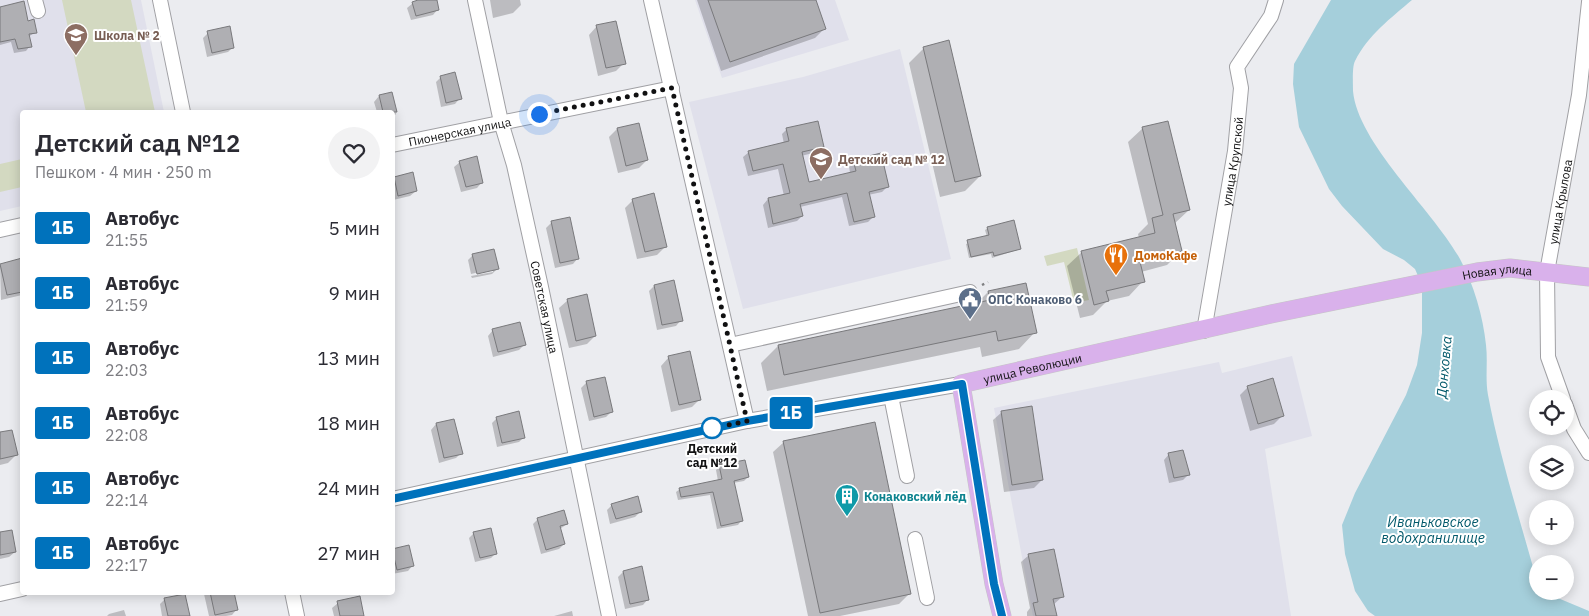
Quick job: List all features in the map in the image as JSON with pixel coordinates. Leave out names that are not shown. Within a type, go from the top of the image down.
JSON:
[{"type":"main road","name":"Новая улица","points":[[1406,285],[1476,272],[1510,268],[1589,278]]},
{"type":"main road","name":"улица Революции","points":[[962,384],[1406,285]]},
{"type":"main road","points":[[962,384],[994,584],[1002,616]]},
{"type":"street","points":[[160,0],[183,110]]},
{"type":"street","name":"Советская улица","points":[[475,0],[501,122],[518,184],[609,616]]},
{"type":"street","points":[[651,0],[747,421]]},
{"type":"street","name":"улица Крупской","points":[[1204,331],[1235,151],[1241,88],[1237,67],[1271,16],[1276,0]]},
{"type":"street","name":"улица Крылова","points":[[1560,390],[1548,357],[1547,272],[1579,96],[1589,2]]},
{"type":"street","name":"Пионерская улица","points":[[395,144],[672,88]]},
{"type":"street","points":[[0,230],[20,225]]},
{"type":"street","points":[[730,345],[970,292]]},
{"type":"street","name":"улица Революции","points":[[395,498],[576,457],[747,421],[962,384]]},
{"type":"street","points":[[891,396],[907,476]]},
{"type":"street","points":[[1574,429],[1589,453]]},
{"type":"street","points":[[915,539],[927,598]]},
{"type":"street","points":[[0,594],[20,589]]},
{"type":"street","points":[[293,595],[297,616]]},
{"type":"shaded area","name":"Школа № 2","points":[[0,0],[141,0],[164,110],[20,110],[20,206],[0,211]]},
{"type":"shaded area","points":[[695,0],[835,0],[849,40],[722,78]]},
{"type":"shaded area","name":"Детский сад № 12","points":[[900,49],[951,259],[743,309],[689,102],[803,77]]},
{"type":"shaded area","points":[[1292,356],[1312,436],[1265,449],[1291,616],[1033,616],[994,408],[1219,362],[1222,373]]},
{"type":"green space","points":[[62,0],[131,0],[155,110],[86,110]]},
{"type":"green space","points":[[20,159],[20,187],[0,192],[0,164]]},
{"type":"green space","points":[[1077,248],[1089,300],[1074,303],[1064,262],[1047,266],[1044,256]]},
{"type":"water","name":"Иваньковское водохранилище","points":[[1331,0],[1412,0],[1373,35],[1355,61],[1353,91],[1358,111],[1368,133],[1382,155],[1448,240],[1460,259],[1474,290],[1485,334],[1487,389],[1492,417],[1530,555],[1529,600],[1563,600],[1589,611],[1589,616],[1375,616],[1368,611],[1355,591],[1345,554],[1342,525],[1355,493],[1406,395],[1417,365],[1422,333],[1422,285],[1415,269],[1404,260],[1383,249],[1342,206],[1329,189],[1299,127],[1293,84],[1294,64]]},
{"type":"building","points":[[418,0],[437,0],[439,10],[416,16],[412,2]]},
{"type":"building","points":[[708,0],[816,0],[826,29],[730,62]]},
{"type":"building","points":[[24,1],[28,21],[34,19],[37,33],[29,34],[32,47],[18,49],[15,39],[0,42],[0,7]]},
{"type":"building","points":[[616,21],[626,64],[606,68],[596,25]]},
{"type":"building","points":[[230,26],[234,48],[212,53],[207,31]]},
{"type":"building","points":[[949,40],[981,176],[955,182],[923,47]]},
{"type":"building","points":[[455,72],[462,99],[446,103],[440,76]]},
{"type":"building","points":[[392,92],[397,112],[395,110],[383,110],[379,95]]},
{"type":"building","points":[[818,121],[824,147],[802,152],[809,182],[856,171],[853,160],[881,153],[889,187],[869,192],[875,217],[854,222],[847,193],[800,204],[803,216],[773,224],[768,198],[790,193],[783,164],[753,171],[748,151],[789,141],[786,128]]},
{"type":"building","points":[[1168,121],[1190,210],[1173,214],[1182,251],[1140,262],[1145,282],[1106,291],[1109,301],[1094,305],[1081,251],[1155,233],[1152,218],[1163,215],[1142,127]]},
{"type":"building","points":[[639,123],[648,160],[626,166],[617,128]]},
{"type":"building","points":[[477,156],[483,183],[466,187],[459,161]]},
{"type":"building","points":[[413,172],[417,191],[398,196],[395,177]]},
{"type":"building","points":[[654,193],[667,247],[645,252],[632,199]]},
{"type":"building","points":[[570,217],[579,259],[560,263],[551,221]]},
{"type":"building","points":[[1014,220],[1021,249],[994,256],[993,252],[971,257],[967,240],[989,235],[987,227]]},
{"type":"building","points":[[494,249],[499,269],[477,274],[472,254]]},
{"type":"building","points":[[20,259],[20,292],[7,295],[0,264]]},
{"type":"building","points":[[674,280],[683,321],[662,325],[654,285]]},
{"type":"building","points":[[1026,283],[1037,333],[998,341],[996,331],[784,375],[778,345],[990,300],[988,291]]},
{"type":"building","points":[[587,294],[596,336],[576,341],[567,299]]},
{"type":"building","points":[[520,322],[526,345],[498,352],[492,329]]},
{"type":"building","points":[[690,351],[701,400],[679,405],[668,356]]},
{"type":"building","points":[[605,377],[613,412],[594,417],[586,381]]},
{"type":"building","points":[[1273,378],[1284,416],[1258,424],[1247,386]]},
{"type":"building","points":[[1032,406],[1043,480],[1012,485],[1001,411]]},
{"type":"building","points":[[519,411],[525,438],[502,443],[496,417]]},
{"type":"building","points":[[454,419],[463,454],[444,458],[436,423]]},
{"type":"building","name":"Конаковский лёд","points":[[875,422],[911,594],[820,613],[783,441]]},
{"type":"building","points":[[12,430],[18,455],[0,459],[0,432]]},
{"type":"building","points":[[1183,450],[1190,475],[1174,478],[1168,453]]},
{"type":"building","points":[[745,460],[749,477],[734,481],[743,521],[721,526],[713,492],[681,497],[679,488],[722,479],[719,465]]},
{"type":"building","points":[[638,496],[642,512],[616,519],[611,504]]},
{"type":"building","points":[[564,510],[568,524],[560,526],[565,544],[546,550],[537,518]]},
{"type":"building","points":[[491,528],[497,554],[480,558],[473,532]]},
{"type":"building","points":[[12,530],[16,552],[0,555],[0,532]]},
{"type":"building","points":[[409,545],[414,566],[397,570],[395,548]]},
{"type":"building","points":[[1054,549],[1064,597],[1053,599],[1057,616],[1036,616],[1033,603],[1038,602],[1028,554]]},
{"type":"building","points":[[642,566],[649,600],[630,604],[623,571]]},
{"type":"building","points":[[185,595],[190,616],[168,616],[164,598]]},
{"type":"building","points":[[211,595],[235,595],[238,610],[215,615]]},
{"type":"building","points":[[360,596],[364,616],[340,616],[337,601]]},
{"type":"bus line","name":"1Б","points":[[395,498],[576,457],[747,421],[962,384],[994,584],[1002,616]]},
{"type":"place","name":"Школа № 2","points":[[76,56]]},
{"type":"place","name":"Детский сад № 12","points":[[821,180]]},
{"type":"place","name":"ДомоКафе","points":[[1116,276]]},
{"type":"place","name":"ОПС Конаково 6","points":[[970,320]]},
{"type":"place","name":"Детский сад №12","points":[[712,428]]},
{"type":"place","name":"Конаковский лёд","points":[[847,517]]},
{"type":"route","points":[[539,114],[672,88],[747,421],[709,429],[712,428]]},
{"type":"water label","name":"Донховка","points":[[1444,367]]}]
